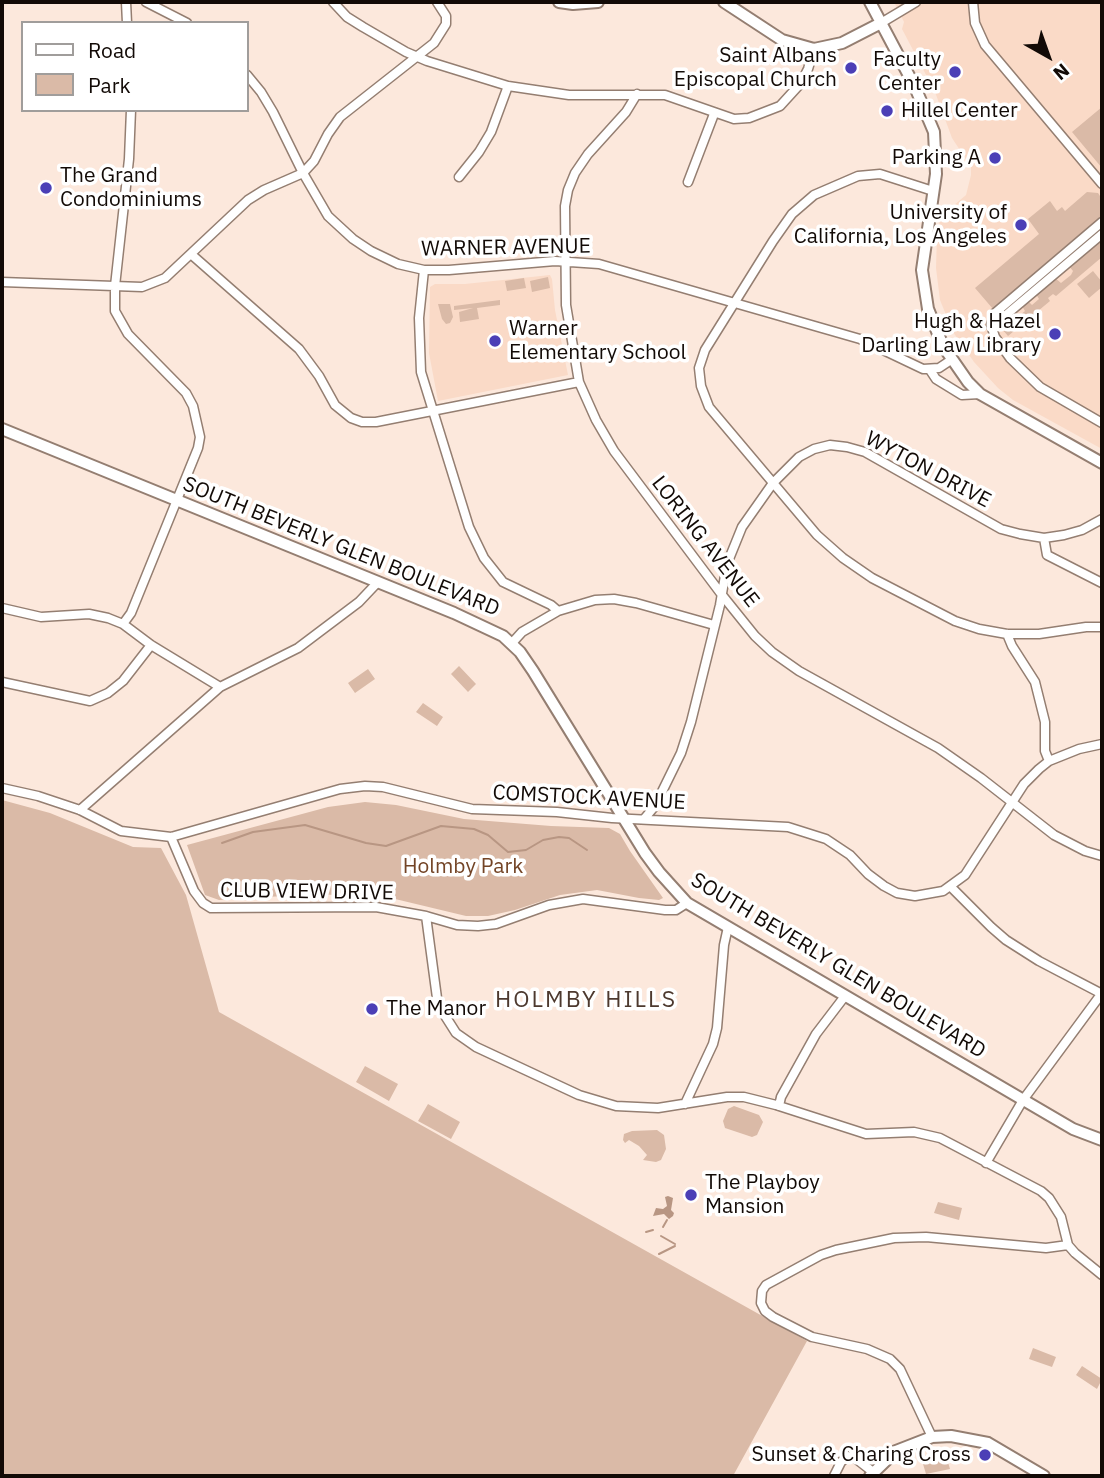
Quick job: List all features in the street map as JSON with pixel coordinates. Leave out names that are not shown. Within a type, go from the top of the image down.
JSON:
[{"type":"main road","points":[[559,2],[598,2]]},
{"type":"main road","points":[[724,2],[782,40],[814,49],[842,43],[881,23]]},
{"type":"main road","points":[[870,2],[915,87],[934,132],[936,153],[933,191],[922,270],[935,328],[951,360],[980,394],[1102,463]]},
{"type":"main road","name":"SOUTH BEVERLY GLEN BOULEVARD","points":[[2,429],[490,628],[512,643],[659,872],[687,903],[1073,1129],[1102,1140]]},
{"type":"main road","points":[[871,1474],[896,1451],[932,1437],[968,1438],[988,1443],[1044,1476]]},
{"type":"street","points":[[126,2],[127,21]]},
{"type":"street","points":[[146,2],[183,21]]},
{"type":"street","points":[[333,2],[347,17],[415,56],[508,86],[569,95],[665,95],[734,119],[750,118],[780,106],[801,83],[814,49]]},
{"type":"street","points":[[2,282],[142,287],[165,278],[248,200],[303,173],[314,161],[340,117],[434,43],[446,24],[446,16],[437,2]]},
{"type":"street","points":[[881,23],[916,2]]},
{"type":"street","points":[[973,2],[977,31],[985,45],[1102,184]]},
{"type":"street","name":"WARNER AVENUE","points":[[248,76],[273,112],[328,216],[344,232],[371,251],[398,264],[424,270],[564,261],[599,264],[860,339],[930,370],[936,379],[962,395],[980,394]]},
{"type":"street","points":[[459,177],[491,132],[508,86]]},
{"type":"street","name":"LORING AVENUE","points":[[637,94],[626,112],[588,154],[575,173],[565,206],[567,315],[579,382],[614,451],[755,636],[799,671],[938,748],[1054,835],[1085,851],[1102,856]]},
{"type":"street","points":[[122,624],[131,613],[198,448],[200,437],[195,413],[186,393],[128,334],[115,311],[115,286],[130,159],[131,112]]},
{"type":"street","points":[[688,183],[714,114]]},
{"type":"street","points":[[933,191],[880,174],[858,176],[834,184],[814,195],[792,214],[705,350],[699,368],[701,386],[709,407],[817,535],[843,558],[872,578],[955,621],[979,629],[1007,634],[1039,634],[1102,627]]},
{"type":"street","points":[[1102,222],[995,313],[991,325],[997,342],[1025,374],[1040,387],[1102,423]]},
{"type":"street","points":[[991,325],[1102,234]]},
{"type":"street","points":[[192,255],[299,349],[319,376],[335,405],[351,418],[362,422],[432,412],[579,382]]},
{"type":"street","points":[[424,270],[419,318],[421,372],[460,502],[484,558],[503,582],[558,611]]},
{"type":"street","points":[[930,370],[951,360]]},
{"type":"street","name":"WYTON DRIVE","points":[[644,819],[655,806],[681,753],[722,596],[727,564],[742,527],[773,483],[799,457],[814,449],[830,446],[864,452],[1001,529],[1044,538],[1082,530],[1102,519]]},
{"type":"street","points":[[1044,538],[1045,549],[1051,558],[1102,583]]},
{"type":"street","points":[[80,810],[220,687],[298,648],[359,603],[377,583]]},
{"type":"street","points":[[512,643],[522,632],[558,611],[578,604],[614,599],[714,625]]},
{"type":"street","points":[[2,608],[41,617],[89,614],[108,618],[122,624],[220,687]]},
{"type":"street","points":[[1007,634],[1035,682],[1045,722],[1045,751],[1049,761]]},
{"type":"street","points":[[2,682],[90,701],[108,693],[123,681],[151,645]]},
{"type":"street","points":[[986,1163],[1023,1100],[1102,994],[1039,961],[1006,940],[951,887],[974,863],[1024,784],[1049,761],[1079,749],[1102,744]]},
{"type":"street","name":"COMSTOCK AVENUE","points":[[2,788],[80,810],[121,831],[171,837],[340,789],[365,786],[383,787],[472,809],[788,827],[810,832],[839,846],[868,874],[897,893],[915,896],[932,894],[951,887]]},
{"type":"street","name":"CLUB VIEW DRIVE","points":[[171,837],[194,891],[202,902],[211,908],[376,907],[457,925],[478,926],[496,925],[549,905],[583,899],[664,910],[677,910],[687,903]]},
{"type":"street","points":[[426,916],[437,999],[449,1023],[466,1041],[594,1101],[641,1108],[744,1097],[866,1134],[927,1134],[940,1138],[1031,1185],[1049,1198],[1061,1217],[1068,1245],[1102,1275]]},
{"type":"street","points":[[685,1104],[713,1044],[717,1028],[724,945],[728,928]]},
{"type":"street","points":[[779,1106],[781,1097],[816,1034],[845,996]]},
{"type":"street","points":[[932,1437],[900,1369],[890,1359],[867,1349],[812,1337],[773,1317],[765,1311],[761,1303],[762,1290],[771,1280],[828,1252],[894,1238],[926,1237],[1046,1248],[1068,1245]]},
{"type":"street","points":[[834,1476],[841,1462],[848,1456],[855,1458],[871,1474]]},
{"type":"shaded area","name":"University of California, Los Angeles","points":[[894,2],[1102,2],[1102,449],[1013,400],[974,362],[953,332],[940,300],[936,268],[937,235],[941,216],[966,195],[971,167],[952,138],[935,92],[902,29],[904,22]]},
{"type":"shaded area","name":"Warner Elementary School","points":[[550,275],[568,375],[438,401],[429,353],[430,287],[435,284],[465,284]]},
{"type":"shaded area","points":[[665,1197],[673,1198],[673,1216],[669,1219],[664,1214],[653,1216],[656,1208],[663,1209],[667,1206]]},
{"type":"green space","points":[[1102,107],[1102,168],[1072,132]]},
{"type":"green space","points":[[1087,192],[1098,193],[1102,199],[1102,218],[993,309],[975,288],[1039,234],[1028,219],[1050,201],[1057,211],[1062,207],[1065,211]]},
{"type":"green space","points":[[1102,238],[1102,257],[1056,296],[1053,294],[1048,298],[1050,301],[1008,336],[1002,329],[1004,321],[1015,313],[1018,317],[1025,311],[1022,306],[1028,301],[1032,305],[1039,299],[1036,294],[1055,278],[1061,283],[1071,275],[1073,271],[1069,266]]},
{"type":"green space","points":[[1093,271],[1102,282],[1102,287],[1089,298],[1077,284]]},
{"type":"green space","points":[[548,277],[550,288],[532,292],[530,281]]},
{"type":"green space","points":[[524,278],[526,288],[507,291],[505,281]]},
{"type":"green space","points":[[500,300],[500,305],[477,308],[479,319],[460,322],[459,312],[473,308],[454,310],[454,306]]},
{"type":"green space","points":[[438,304],[450,304],[453,317],[450,323],[446,324],[442,319]]},
{"type":"green space","points":[[459,666],[476,684],[468,692],[451,674]]},
{"type":"green space","points":[[368,669],[375,679],[355,693],[348,683]]},
{"type":"green space","points":[[423,703],[443,717],[437,726],[416,712]]},
{"type":"green space","points":[[2,800],[50,813],[133,847],[161,848],[186,895],[219,1012],[807,1341],[733,1476],[2,1476]]},
{"type":"green space","name":"Holmby Park","points":[[365,802],[396,805],[464,819],[609,828],[620,834],[663,898],[639,898],[597,890],[560,895],[488,916],[466,916],[391,898],[316,894],[219,900],[205,895],[187,845],[328,807]]},
{"type":"green space","points":[[365,1066],[398,1084],[389,1101],[356,1082]]},
{"type":"green space","points":[[428,1104],[460,1122],[451,1139],[418,1121]]},
{"type":"green space","points":[[734,1106],[759,1115],[763,1122],[757,1135],[752,1137],[725,1128],[723,1121],[728,1109]]},
{"type":"green space","points":[[657,1130],[664,1135],[666,1149],[661,1160],[656,1162],[643,1160],[647,1155],[639,1146],[629,1140],[625,1143],[623,1140],[624,1134],[632,1131]]},
{"type":"green space","points":[[938,1202],[962,1208],[959,1220],[934,1213]]},
{"type":"green space","points":[[1033,1348],[1056,1357],[1052,1367],[1029,1359]]},
{"type":"green space","points":[[1082,1366],[1102,1379],[1097,1389],[1076,1375]]},
{"type":"green space","points":[[947,1459],[950,1469],[926,1474],[923,1464]]},
{"type":"waterway","points":[[222,843],[253,832],[305,825],[366,843],[386,846],[441,826],[474,829],[488,835],[508,852],[526,850],[543,840],[559,837],[569,838],[587,850]]},
{"type":"waterway","points":[[663,1227],[667,1220]]},
{"type":"waterway","points":[[646,1232],[653,1230]]},
{"type":"waterway","points":[[661,1236],[675,1244]]},
{"type":"waterway","points":[[659,1254],[675,1246]]},
{"type":"place","name":"Saint Albans Episcopal Church","points":[[851,68]]},
{"type":"place","name":"Faculty Center","points":[[955,72]]},
{"type":"place","name":"Hillel Center","points":[[887,111]]},
{"type":"place","name":"Parking A","points":[[995,158]]},
{"type":"place","name":"The Grand Condominiums","points":[[46,188]]},
{"type":"place","name":"University of California, Los Angeles","points":[[1021,225]]},
{"type":"place","name":"Hugh & Hazel Darling Law Library","points":[[1055,334]]},
{"type":"place","name":"Warner Elementary School","points":[[495,341]]},
{"type":"place","name":"The Manor","points":[[372,1009]]},
{"type":"place","name":"The Playboy Mansion","points":[[691,1195]]},
{"type":"place","name":"Sunset & Charing Cross","points":[[985,1455]]},
{"type":"district","name":"HOLMBY HILLS","points":[[586,1000]]}]
